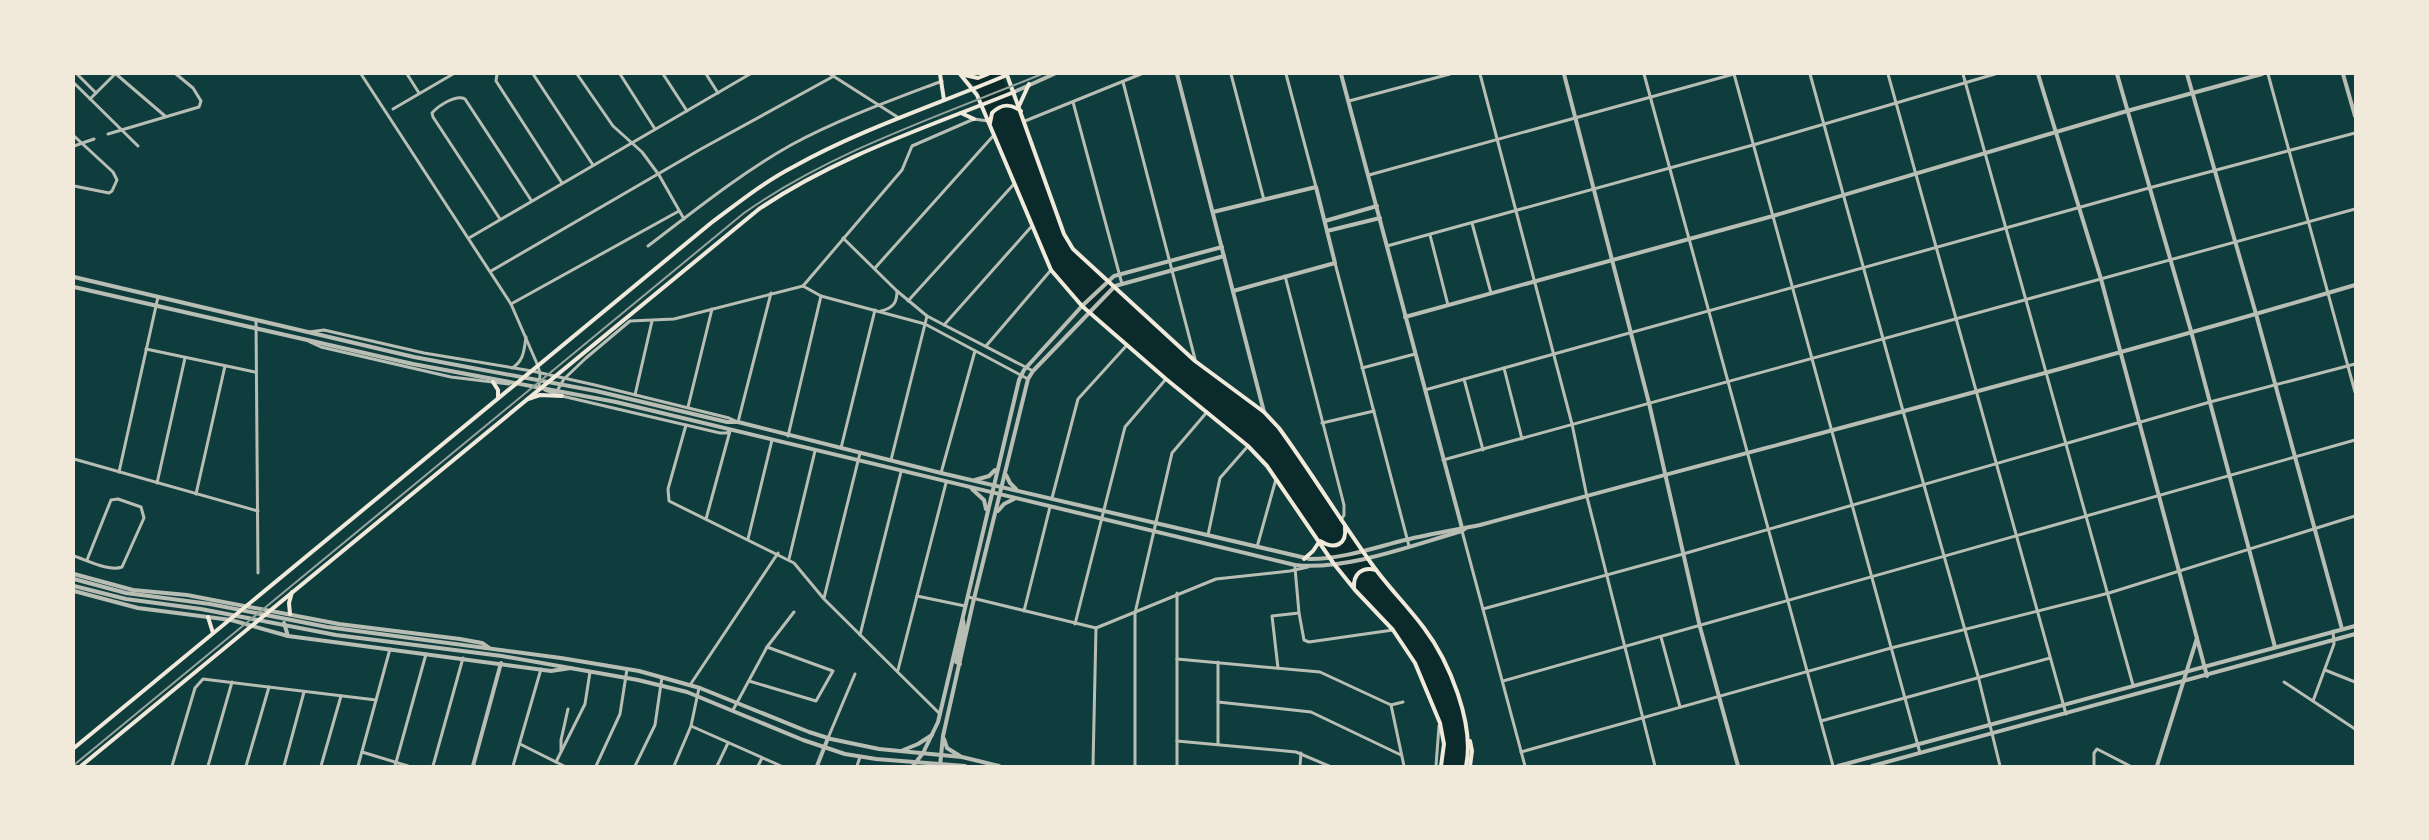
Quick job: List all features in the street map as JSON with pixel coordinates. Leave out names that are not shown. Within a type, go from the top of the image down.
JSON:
[{"type":"main road","points":[[940,74],[944,100]]},
{"type":"main road","points":[[961,74],[982,78],[988,74]]},
{"type":"main road","points":[[961,74],[976,88],[1031,227],[1051,270],[1082,306],[1166,379],[1248,446],[1276,478],[1319,541],[1354,587],[1393,630],[1415,662],[1440,723],[1443,755],[1441,766]]},
{"type":"main road","points":[[74,748],[752,192],[772,178],[825,150],[1007,75],[1064,234],[1079,255],[1195,361],[1264,412],[1279,428],[1307,466],[1345,528],[1374,570],[1433,642],[1457,692],[1472,751],[1470,766]]},
{"type":"main road","points":[[1019,108],[1029,84]]},
{"type":"main road","points":[[81,766],[721,238],[782,194],[834,166],[1012,92]]},
{"type":"main road","points":[[990,122],[992,113],[1001,106],[1019,108]]},
{"type":"main road","points":[[961,113],[974,119]]},
{"type":"main road","points":[[493,382],[498,390],[498,400]]},
{"type":"main road","points":[[526,399],[540,395],[562,396]]},
{"type":"main road","points":[[1319,541],[1324,544],[1338,546],[1344,540],[1345,528]]},
{"type":"main road","points":[[1304,559],[1313,551],[1319,541]]},
{"type":"main road","points":[[1354,587],[1358,572],[1374,570]]},
{"type":"main road","points":[[289,614],[292,592]]},
{"type":"main road","points":[[208,617],[213,634]]},
{"type":"main road","points":[[1466,766],[1468,738]]},
{"type":"street","points":[[75,74],[96,93]]},
{"type":"street","points":[[90,99],[116,74],[166,117]]},
{"type":"street","points":[[108,134],[196,108],[201,103],[197,92],[176,74]]},
{"type":"street","points":[[361,74],[511,304],[538,366],[540,374],[539,388]]},
{"type":"street","points":[[408,74],[419,93]]},
{"type":"street","points":[[393,109],[452,74]]},
{"type":"street","points":[[497,74],[495,78],[562,183]]},
{"type":"street","points":[[533,74],[593,165]]},
{"type":"street","points":[[577,74],[612,126],[642,152],[659,175],[684,219]]},
{"type":"street","points":[[620,74],[655,128]]},
{"type":"street","points":[[663,74],[687,111]]},
{"type":"street","points":[[706,74],[718,93]]},
{"type":"street","points":[[469,238],[500,218],[748,74]]},
{"type":"street","points":[[830,74],[881,104],[900,118]]},
{"type":"street","points":[[1012,92],[1054,74]]},
{"type":"street","points":[[1025,122],[1140,74]]},
{"type":"street","points":[[1177,74],[1264,412]]},
{"type":"street","points":[[1231,74],[1264,200]]},
{"type":"street","points":[[1286,74],[1409,546]]},
{"type":"street","points":[[1341,74],[1463,529],[1524,766]]},
{"type":"street","points":[[1348,101],[1450,74]]},
{"type":"street","points":[[1480,74],[1572,424],[1587,497],[1641,718],[1655,766]]},
{"type":"street","points":[[1564,74],[1649,403],[1700,626],[1738,766]]},
{"type":"street","points":[[1644,74],[1833,766]]},
{"type":"street","points":[[1369,175],[1734,74],[1920,753]]},
{"type":"street","points":[[1810,74],[1902,411],[1992,725],[2000,766]]},
{"type":"street","points":[[1888,74],[2066,714]]},
{"type":"street","points":[[1963,74],[2048,371],[2134,685]]},
{"type":"street","points":[[1387,246],[1754,145],[1995,74]]},
{"type":"street","points":[[2038,74],[2101,280],[2181,572],[2207,676]]},
{"type":"street","points":[[2117,74],[2191,331],[2275,647]]},
{"type":"street","points":[[2187,74],[2236,241],[2342,629],[2354,635]]},
{"type":"street","points":[[1406,317],[1773,216],[2128,111],[2262,74]]},
{"type":"street","points":[[2268,74],[2355,392]]},
{"type":"street","points":[[2344,74],[2355,116]]},
{"type":"street","points":[[491,271],[701,149],[834,76]]},
{"type":"street","points":[[648,246],[771,156],[820,131],[942,80]]},
{"type":"street","points":[[1123,82],[1195,361]]},
{"type":"street","points":[[74,83],[138,146]]},
{"type":"street","points":[[500,218],[432,117],[432,113],[459,97],[465,99],[531,200]]},
{"type":"street","points":[[1073,102],[1122,284]]},
{"type":"street","points":[[556,394],[564,379],[630,321],[674,319],[803,286],[902,170],[912,146],[974,119],[990,122]]},
{"type":"street","points":[[1425,390],[2149,188],[2215,172],[2355,133]]},
{"type":"street","points":[[875,268],[994,135]]},
{"type":"street","points":[[74,136],[116,177],[116,183],[109,193],[74,186]]},
{"type":"street","points":[[74,146],[94,139]]},
{"type":"street","points":[[908,301],[1014,184]]},
{"type":"street","points":[[1213,212],[1316,187]]},
{"type":"street","points":[[1325,221],[1377,206]]},
{"type":"street","points":[[1443,460],[1812,360],[2355,209]]},
{"type":"street","points":[[511,304],[679,211]]},
{"type":"street","points":[[1328,231],[1380,218]]},
{"type":"street","points":[[1472,224],[1491,293]]},
{"type":"street","points":[[944,326],[1031,227]]},
{"type":"street","points":[[1430,235],[1448,305]]},
{"type":"street","points":[[843,238],[908,301],[927,316],[1033,371]]},
{"type":"street","points":[[913,766],[918,762],[934,734],[940,715],[997,468],[1021,376],[1026,367],[1086,301],[1107,281],[1120,274],[1222,247]]},
{"type":"street","points":[[940,765],[943,736],[974,599],[1001,496],[1028,379],[1033,371],[1092,307],[1114,287],[1224,256]]},
{"type":"street","points":[[1233,291],[1335,263]]},
{"type":"street","points":[[986,346],[1051,270]]},
{"type":"street","points":[[1285,276],[1344,505],[1344,515],[1341,520]]},
{"type":"street","points":[[74,277],[414,357],[596,391],[726,422],[738,422]]},
{"type":"street","points":[[967,597],[1096,628],[1177,594],[1224,577],[1295,567],[1336,564],[1360,559],[1463,529],[1831,432],[2355,285]]},
{"type":"street","points":[[803,286],[821,296],[924,324],[1028,379]]},
{"type":"street","points":[[74,287],[413,364],[616,402],[1295,567]]},
{"type":"street","points":[[881,311],[889,309],[895,304],[898,291]]},
{"type":"street","points":[[738,422],[771,293]]},
{"type":"street","points":[[788,436],[821,296]]},
{"type":"street","points":[[119,472],[158,297]]},
{"type":"street","points":[[688,407],[712,309]]},
{"type":"street","points":[[841,448],[875,310]]},
{"type":"street","points":[[890,461],[927,316]]},
{"type":"street","points":[[256,320],[258,573]]},
{"type":"street","points":[[635,395],[652,321]]},
{"type":"street","points":[[309,332],[324,330],[424,353],[532,371],[688,407],[788,436],[860,454],[1304,559],[1332,558],[1407,539],[1463,529]]},
{"type":"street","points":[[511,369],[521,360],[526,336]]},
{"type":"street","points":[[308,340],[321,346],[451,377],[539,388],[562,396],[720,433],[727,433],[730,430]]},
{"type":"street","points":[[1052,498],[1078,399],[1127,345]]},
{"type":"street","points":[[146,349],[256,372]]},
{"type":"street","points":[[942,473],[974,351]]},
{"type":"street","points":[[1362,368],[1416,354]]},
{"type":"street","points":[[157,483],[185,358]]},
{"type":"street","points":[[1483,609],[2141,424],[2210,402],[2355,364]]},
{"type":"street","points":[[196,494],[225,366]]},
{"type":"street","points":[[502,383],[508,376],[506,368]]},
{"type":"street","points":[[1504,368],[1522,439]]},
{"type":"street","points":[[1075,624],[1125,427],[1166,379]]},
{"type":"street","points":[[1464,379],[1484,450]]},
{"type":"street","points":[[1322,423],[1374,411]]},
{"type":"street","points":[[1135,766],[1135,613],[1172,453],[1208,412]]},
{"type":"street","points":[[686,425],[667,496],[673,503],[788,559],[806,575],[824,599],[898,670],[940,715]]},
{"type":"street","points":[[706,519],[730,430]]},
{"type":"street","points":[[748,539],[772,440]]},
{"type":"street","points":[[1503,681],[1788,602],[2355,440]]},
{"type":"street","points":[[1208,536],[1219,481],[1248,446]]},
{"type":"street","points":[[788,559],[815,451]]},
{"type":"street","points":[[824,599],[860,454]]},
{"type":"street","points":[[74,459],[258,511]]},
{"type":"street","points":[[972,480],[989,476],[997,468]]},
{"type":"street","points":[[860,634],[901,472]]},
{"type":"street","points":[[1006,473],[1010,483],[1018,490]]},
{"type":"street","points":[[1257,548],[1276,478]]},
{"type":"street","points":[[898,670],[946,483]]},
{"type":"street","points":[[970,488],[984,500],[986,515]]},
{"type":"street","points":[[74,556],[87,560],[113,568],[122,566],[144,515],[139,505],[112,499],[109,502],[87,560]]},
{"type":"street","points":[[997,512],[1004,504],[1016,499]]},
{"type":"street","points":[[1024,611],[1050,506]]},
{"type":"street","points":[[1521,752],[1891,648],[2109,593],[2250,551],[2355,516]]},
{"type":"street","points":[[690,685],[778,553]]},
{"type":"street","points":[[1295,567],[1302,636],[1309,642],[1393,630]]},
{"type":"street","points":[[74,574],[132,590],[205,599],[352,626],[460,639],[482,643],[490,649]]},
{"type":"street","points":[[74,579],[141,596],[210,604],[340,629],[471,646],[662,676],[699,688],[736,704],[828,738],[899,752],[962,757],[999,766]]},
{"type":"street","points":[[74,586],[139,602],[192,608],[336,635],[470,652],[571,668],[661,685],[697,696],[824,748],[860,757],[965,766]]},
{"type":"street","points":[[74,591],[138,608],[231,620],[288,636],[558,671],[571,668]]},
{"type":"street","points":[[1177,594],[1178,766]]},
{"type":"street","points":[[917,596],[965,606]]},
{"type":"street","points":[[202,616],[207,606],[205,599]]},
{"type":"street","points":[[733,710],[767,647],[794,612]]},
{"type":"street","points":[[1278,668],[1272,616],[1299,613]]},
{"type":"street","points":[[288,636],[284,626],[289,614]]},
{"type":"street","points":[[960,664],[956,662],[964,627],[962,618]]},
{"type":"street","points":[[1838,766],[2355,626]]},
{"type":"street","points":[[1094,766],[1096,628]]},
{"type":"street","points":[[2313,701],[2335,640],[2333,631]]},
{"type":"street","points":[[1872,766],[2354,635]]},
{"type":"street","points":[[1661,637],[1680,707]]},
{"type":"street","points":[[2157,766],[2196,638]]},
{"type":"street","points":[[749,681],[816,701],[833,670],[767,647]]},
{"type":"street","points":[[358,766],[390,648]]},
{"type":"street","points":[[395,764],[426,653]]},
{"type":"street","points":[[433,766],[463,658]]},
{"type":"street","points":[[1821,720],[2050,658]]},
{"type":"street","points":[[1177,659],[1323,673],[1391,705],[1403,702]]},
{"type":"street","points":[[1218,662],[1218,744]]},
{"type":"street","points":[[473,766],[501,663]]},
{"type":"street","points":[[513,766],[541,669]]},
{"type":"street","points":[[596,766],[620,714],[627,669]]},
{"type":"street","points":[[2325,670],[2355,682]]},
{"type":"street","points":[[556,762],[585,704],[590,672]]},
{"type":"street","points":[[817,766],[855,674]]},
{"type":"street","points":[[635,766],[655,725],[662,676]]},
{"type":"street","points":[[172,766],[197,683],[206,678],[376,700]]},
{"type":"street","points":[[208,766],[232,682]]},
{"type":"street","points":[[2284,682],[2355,729]]},
{"type":"street","points":[[246,766],[269,687]]},
{"type":"street","points":[[674,766],[692,726],[699,688]]},
{"type":"street","points":[[284,766],[304,692]]},
{"type":"street","points":[[321,766],[341,696]]},
{"type":"street","points":[[1218,702],[1311,712],[1401,755]]},
{"type":"street","points":[[1391,705],[1404,766]]},
{"type":"street","points":[[562,751],[561,740],[568,708]]},
{"type":"street","points":[[1436,766],[1440,723]]},
{"type":"street","points":[[692,726],[781,766]]},
{"type":"street","points":[[899,752],[918,744],[934,734]]},
{"type":"street","points":[[943,736],[947,748],[962,757]]},
{"type":"street","points":[[1177,741],[1301,753],[1329,766]]},
{"type":"street","points":[[717,766],[728,743]]},
{"type":"street","points":[[520,744],[564,766]]},
{"type":"street","points":[[2094,766],[2094,753],[2097,749],[2130,766]]},
{"type":"street","points":[[362,752],[395,764],[408,766]]},
{"type":"street","points":[[1300,766],[1301,753]]},
{"type":"street","points":[[857,766],[860,757]]},
{"type":"street","points":[[758,766],[762,758]]},
{"type":"water","points":[[961,74],[1000,74],[1025,121],[1064,234],[1073,249],[1195,361],[1264,412],[1279,428],[1376,570],[1433,642],[1457,692],[1468,738],[1466,766],[1441,766],[1443,735],[1422,677],[1393,630],[1355,590],[1276,478],[1248,445],[1166,379],[1082,306],[1051,270],[990,125],[977,87]]},
{"type":"railway","points":[[74,765],[744,213],[778,191],[851,153],[1042,74]]}]
